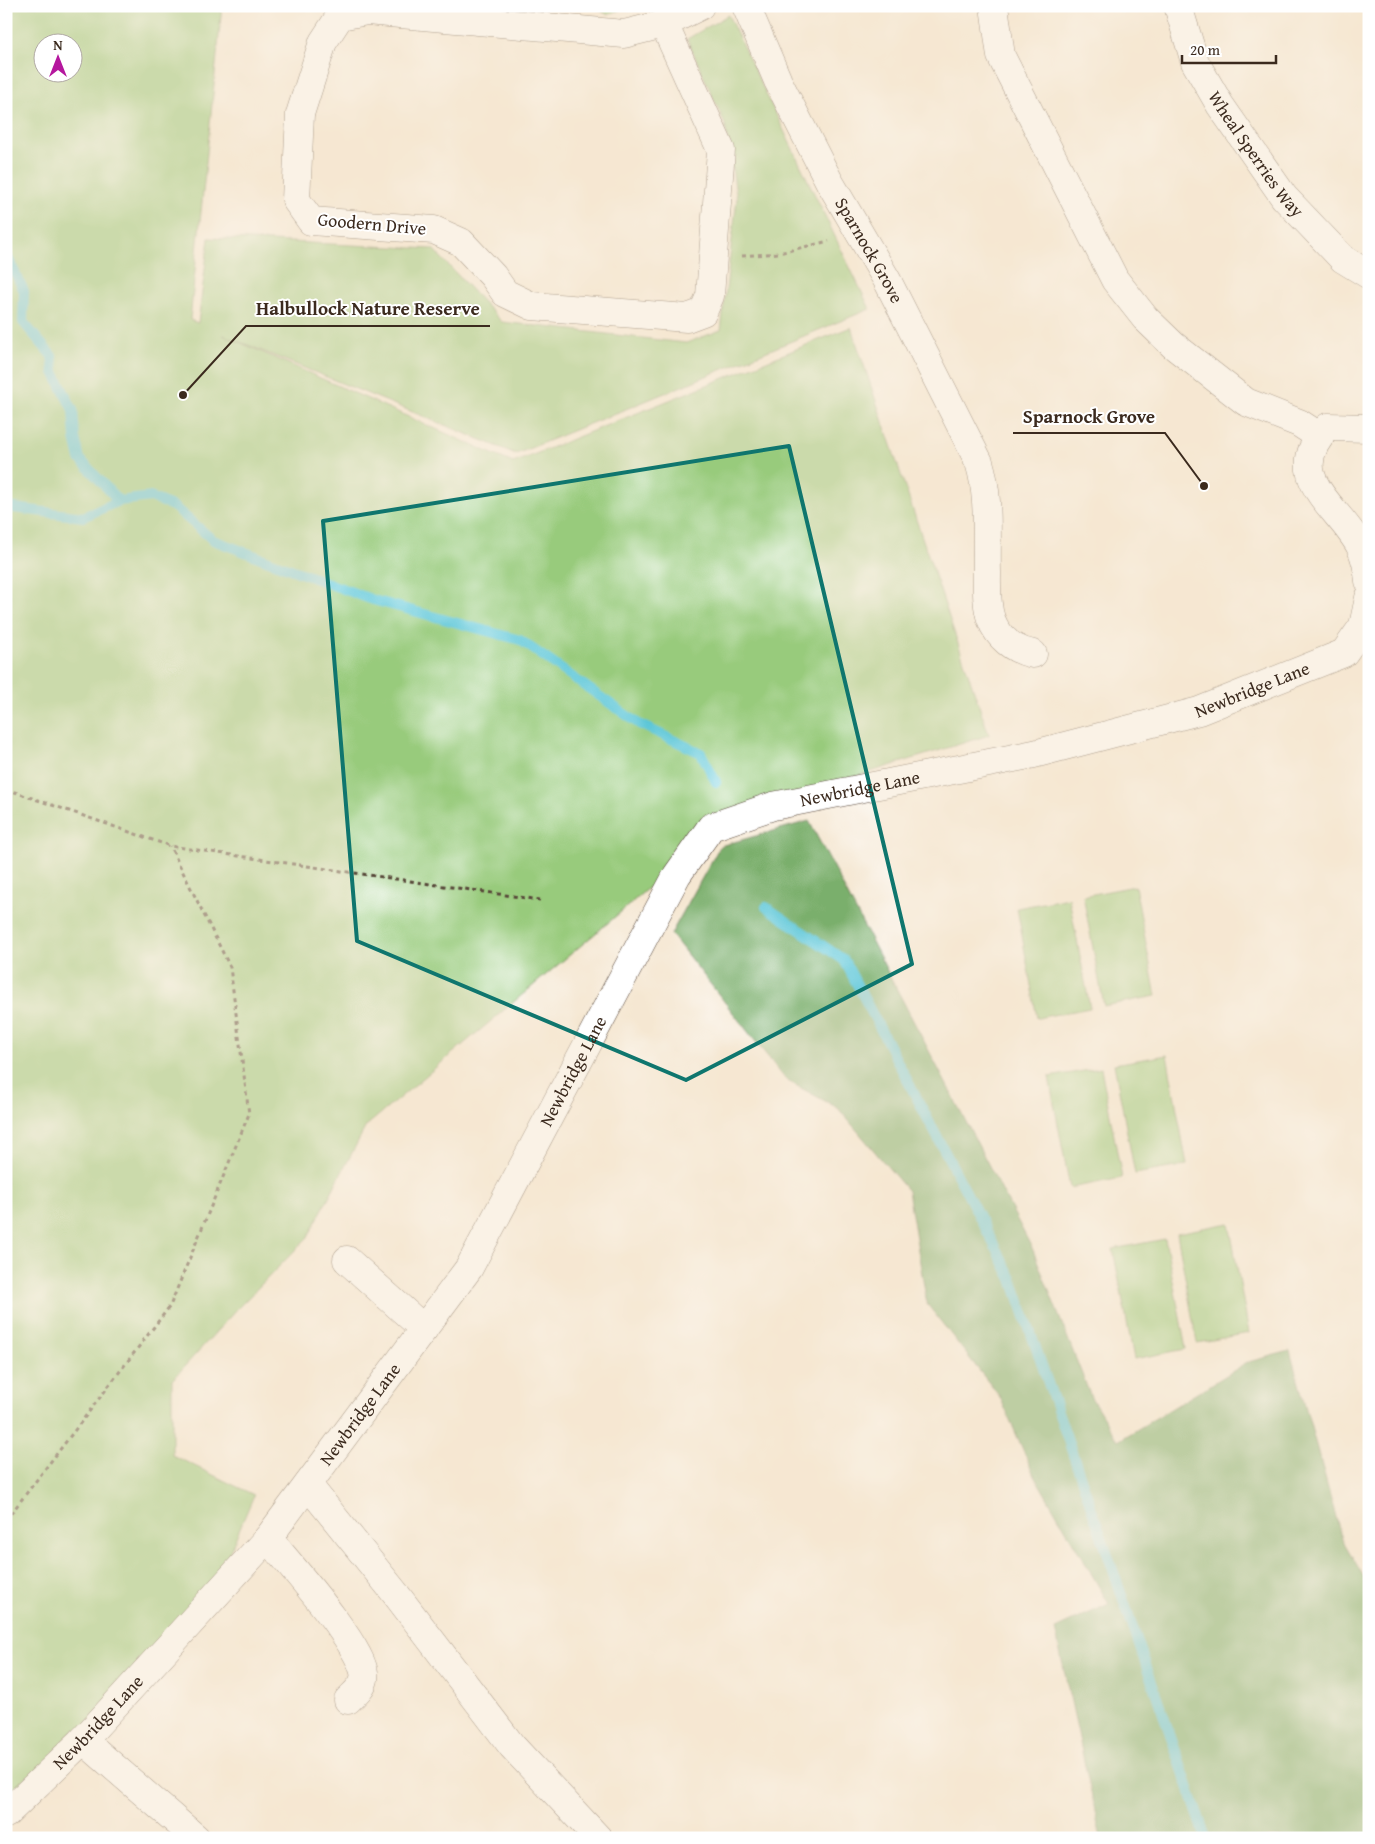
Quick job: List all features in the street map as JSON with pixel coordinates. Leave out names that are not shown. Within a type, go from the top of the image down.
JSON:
[{"type":"street","name":"Goodern Drive","points":[[664,24],[721,150],[710,296],[703,312],[687,318],[532,306],[504,293],[493,276],[461,242],[434,230],[311,222],[296,200],[300,114],[323,42],[340,16],[367,11],[624,34],[664,24],[700,6]]},
{"type":"street","name":"Sparnock Grove","points":[[746,6],[778,80],[858,231],[887,280],[979,462],[986,484],[987,600],[991,620],[1003,639],[1017,651],[1033,654]]},
{"type":"street","points":[[994,6],[1001,56],[1115,280],[1145,318],[1166,338],[1246,402],[1299,422],[1319,436]]},
{"type":"street","name":"Wheal Sperries Way","points":[[1178,6],[1195,62],[1220,104],[1284,197],[1343,259],[1369,275]]},
{"type":"street","points":[[1369,428],[1328,427],[1319,436],[1310,459],[1311,480],[1324,501],[1347,526],[1361,548],[1369,581]]},
{"type":"street","name":"Newbridge Lane","points":[[6,1814],[83,1740],[268,1538],[469,1268],[677,875],[711,827],[773,806],[1034,754],[1199,711],[1344,653],[1363,626],[1369,598]]},
{"type":"street","points":[[347,1260],[424,1329]]},
{"type":"street","points":[[308,1485],[395,1593],[512,1746],[598,1838]]},
{"type":"street","points":[[268,1538],[332,1617],[361,1660],[365,1679],[359,1689],[348,1700]]},
{"type":"street","points":[[83,1740],[196,1838]]},
{"type":"path","points":[[713,256],[751,256],[779,253],[818,244],[858,231]]},
{"type":"path","points":[[6,788],[170,846],[540,900]]},
{"type":"path","points":[[6,1520],[170,1306],[250,1114],[230,967],[170,846]]},
{"type":"highlighted area","points":[[789,446],[912,964],[686,1080],[357,941],[323,521]]},
{"type":"green space","points":[[6,6],[222,6],[190,320],[198,323],[209,238],[433,249],[502,322],[686,343],[721,330],[737,199],[725,124],[687,39],[728,15],[870,309],[516,454],[223,335],[513,463],[851,327],[989,735],[729,816],[622,911],[366,1126],[308,1237],[237,1309],[172,1380],[172,1455],[254,1495],[207,1605],[6,1810]]},
{"type":"green space","points":[[593,6],[628,6],[608,15]]},
{"type":"green space","points":[[809,821],[1033,1250],[1091,1397],[1118,1441],[1248,1362],[1290,1351],[1342,1539],[1369,1586],[1369,1838],[1101,1838],[1055,1629],[1109,1604],[1034,1475],[1000,1397],[927,1304],[908,1191],[838,1108],[786,1080],[671,934],[720,846]]},
{"type":"green space","points":[[1135,886],[1156,996],[1104,1006],[1083,896]]},
{"type":"green space","points":[[1069,898],[1090,1008],[1037,1018],[1017,908]]},
{"type":"green space","points":[[1167,1055],[1187,1165],[1135,1174],[1114,1064]]},
{"type":"green space","points":[[1101,1068],[1122,1178],[1070,1188],[1049,1077]]},
{"type":"green space","points":[[1229,1223],[1249,1333],[1197,1343],[1177,1233]]},
{"type":"green space","points":[[1165,1239],[1186,1349],[1134,1359],[1113,1249]]},
{"type":"waterway","points":[[6,254],[24,291],[23,322],[52,356],[54,372],[73,410],[75,438],[80,459],[119,501]]},
{"type":"waterway","points":[[6,507],[83,517],[119,501],[151,497],[174,507],[213,540],[373,600],[520,640],[639,724],[701,753],[716,782]]},
{"type":"waterway","points":[[766,907],[844,960],[1012,1279],[1206,1838]]},
{"type":"place","name":"Halbullock Nature Reserve","points":[[183,395]]},
{"type":"place","name":"Sparnock Grove","points":[[1204,486]]}]
